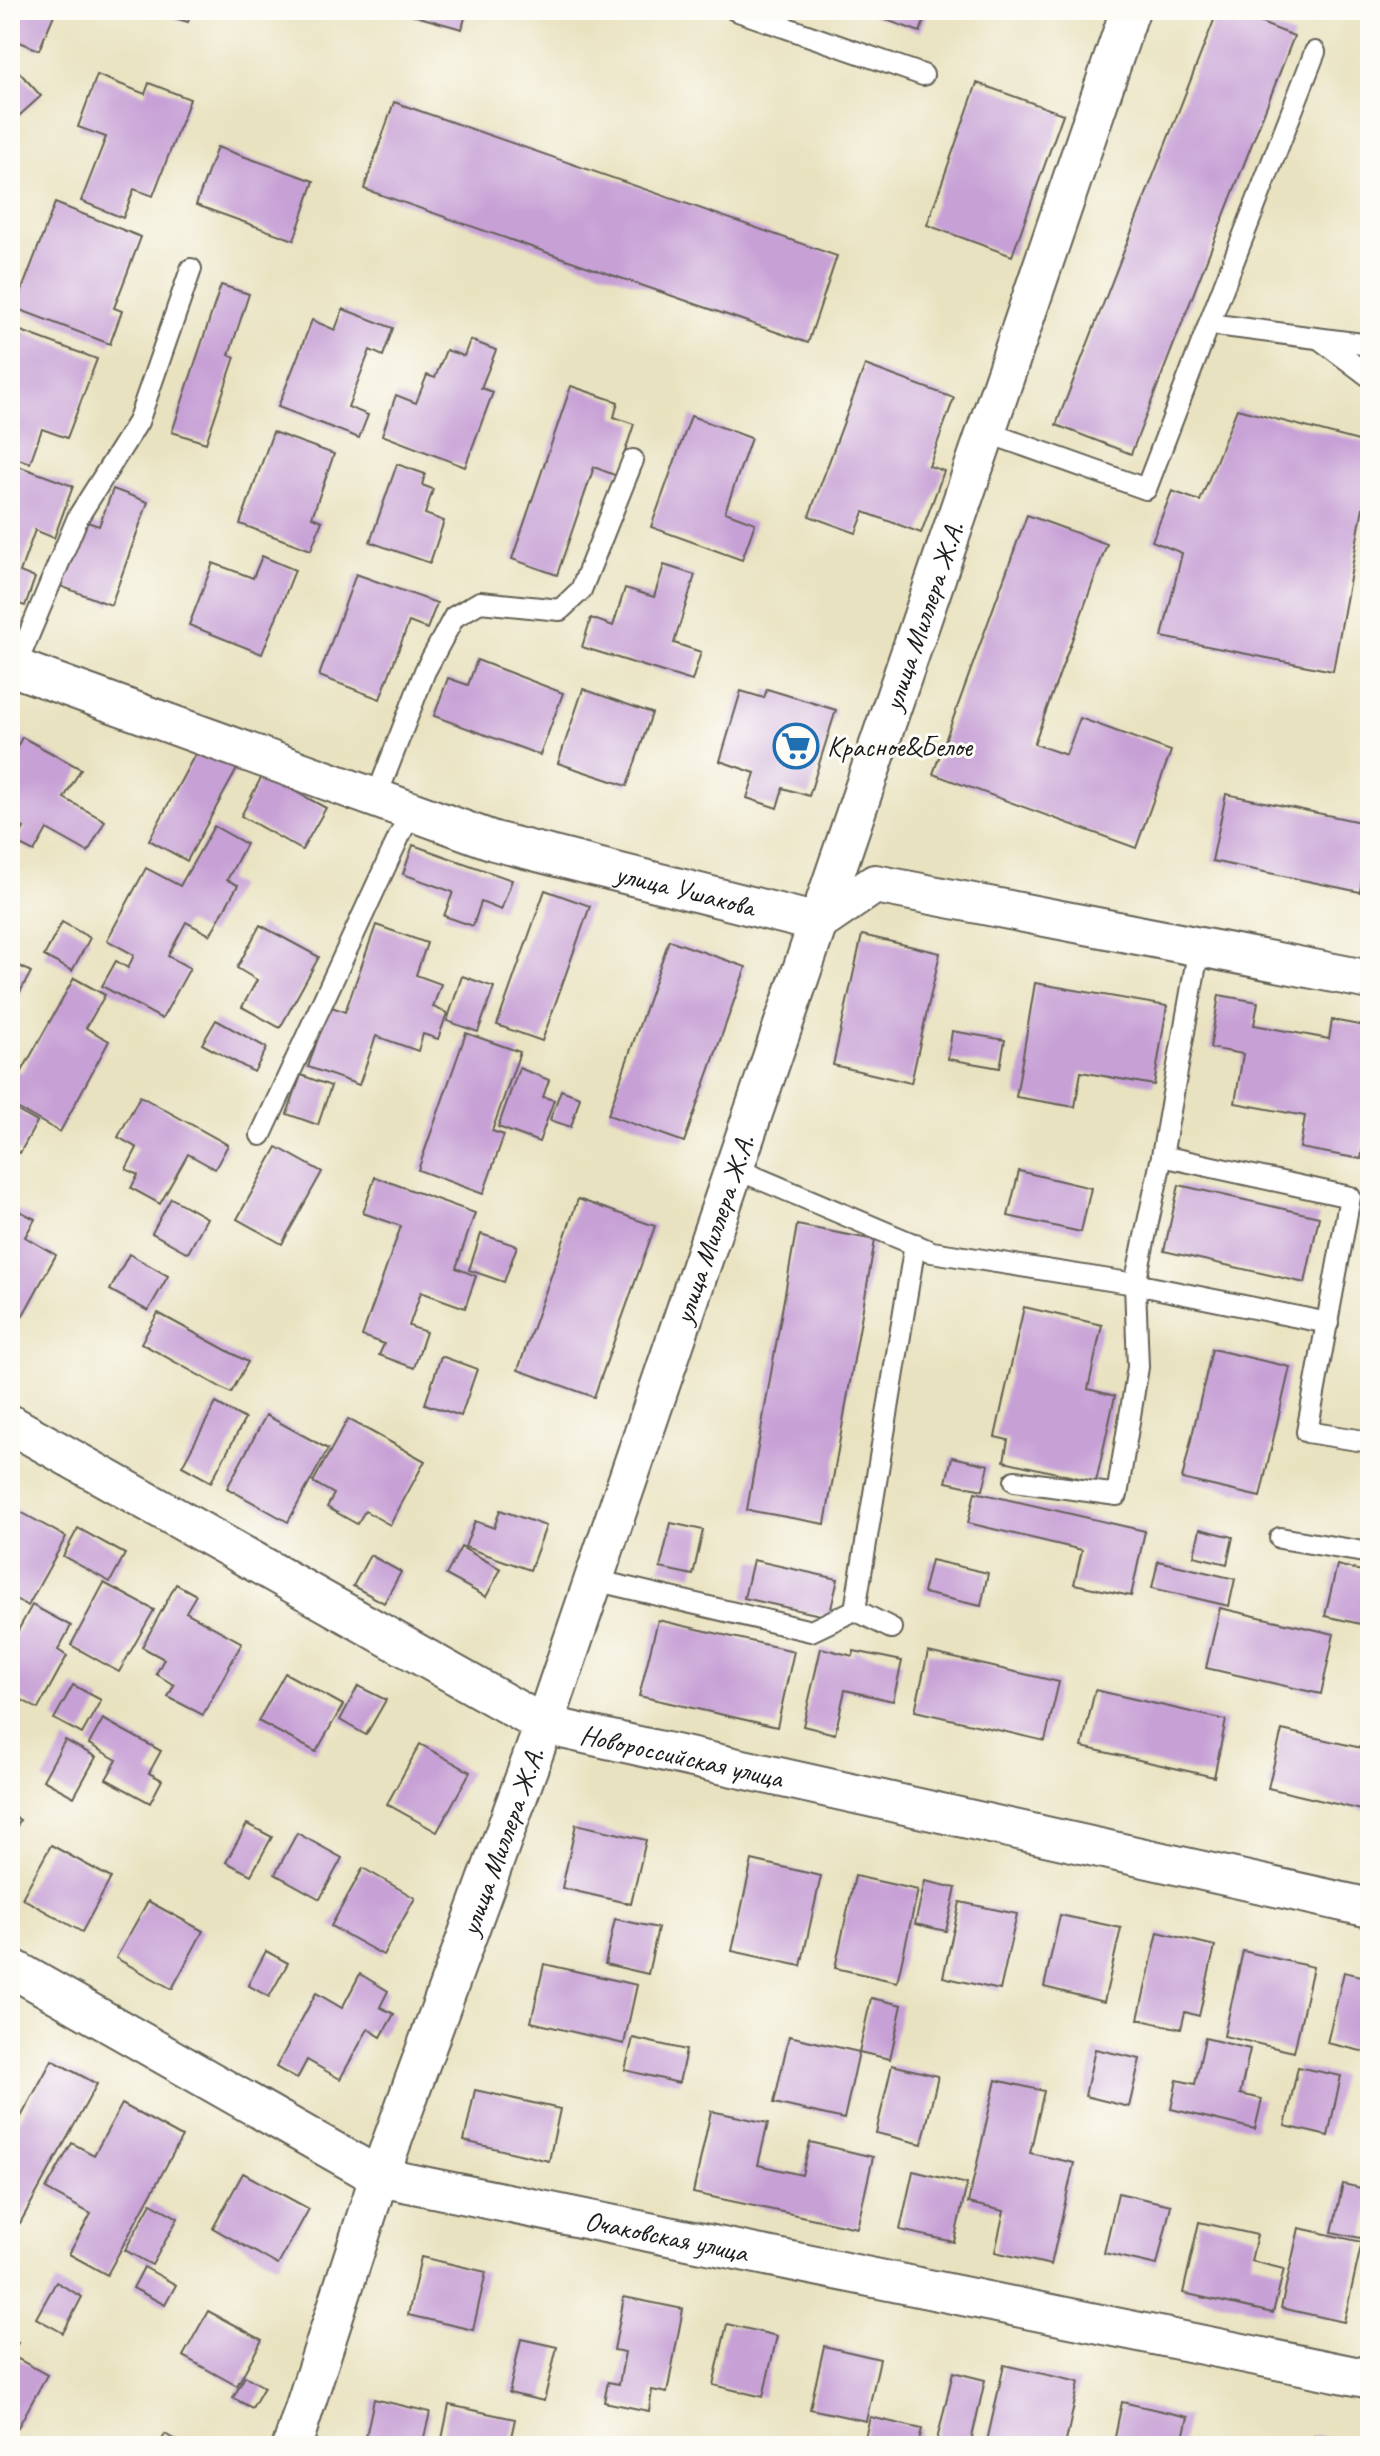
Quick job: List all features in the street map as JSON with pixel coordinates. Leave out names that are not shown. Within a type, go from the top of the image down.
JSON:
[{"type":"street","name":"улица Миллера Ж.А.","points":[[292,2446],[379,2177],[544,1725],[1130,10]]},
{"type":"street","name":"улица Ушакова","points":[[13,667],[494,841],[818,923]]},
{"type":"street","points":[[818,923],[875,884],[1370,980]]},
{"type":"street","name":"Новороссийская улица","points":[[10,1424],[544,1725],[1370,1908]]},
{"type":"street","name":"Очаковская улица","points":[[10,1967],[379,2177],[1370,2379]]},
{"type":"lane","points":[[735,10],[923,75]]},
{"type":"lane","points":[[986,432],[1146,489],[1315,52]]},
{"type":"lane","points":[[13,667],[78,517],[138,422],[191,269]]},
{"type":"lane","points":[[1209,324],[1370,345]]},
{"type":"lane","points":[[1318,338],[1370,377]]},
{"type":"lane","points":[[376,798],[425,671],[454,617],[480,602],[560,610],[581,590],[633,460]]},
{"type":"lane","points":[[261,1135],[411,811]]},
{"type":"lane","points":[[1015,1481],[1117,1495],[1138,1367],[1135,1284],[1162,1156],[1199,947]]},
{"type":"lane","points":[[1162,1156],[1350,1197],[1307,1432],[1370,1442]]},
{"type":"lane","points":[[734,1168],[932,1252],[1135,1284],[1328,1323]]},
{"type":"lane","points":[[855,1610],[915,1244]]},
{"type":"lane","points":[[1280,1538],[1370,1553]]},
{"type":"lane","points":[[594,1580],[811,1631],[855,1610]]},
{"type":"lane","points":[[855,1610],[891,1628]]},
{"type":"building","points":[[10,10],[56,10],[39,50],[10,38]]},
{"type":"building","points":[[147,10],[192,10],[188,22]]},
{"type":"building","points":[[394,10],[467,10],[462,29]]},
{"type":"building","points":[[858,10],[928,10],[920,32]]},
{"type":"building","points":[[1218,10],[1229,10],[1294,36],[1131,454],[1056,425]]},
{"type":"building","points":[[10,62],[41,96],[10,124]]},
{"type":"building","points":[[97,75],[145,94],[149,83],[190,99],[153,196],[134,189],[123,218],[81,201],[106,137],[78,127]]},
{"type":"building","points":[[977,83],[1063,114],[1012,256],[927,225]]},
{"type":"building","points":[[394,102],[837,256],[808,343],[364,189]]},
{"type":"building","points":[[217,147],[314,181],[294,240],[196,205]]},
{"type":"building","points":[[55,203],[141,237],[114,308],[122,311],[110,344],[15,308]]},
{"type":"building","points":[[221,285],[249,294],[229,355],[235,357],[206,443],[172,432]]},
{"type":"building","points":[[343,309],[393,328],[383,356],[370,350],[348,407],[368,415],[359,438],[278,407],[312,320],[335,330]]},
{"type":"building","points":[[13,328],[97,359],[67,438],[42,429],[30,463],[10,456]]},
{"type":"building","points":[[470,340],[496,350],[481,388],[493,392],[465,467],[382,435],[396,395],[416,403],[427,375],[435,378],[446,350],[464,356]]},
{"type":"building","points":[[865,365],[954,398],[929,466],[944,471],[921,533],[864,512],[856,533],[809,516]]},
{"type":"building","points":[[571,386],[618,402],[614,417],[634,424],[617,476],[594,467],[557,575],[512,559]]},
{"type":"building","points":[[1237,409],[1370,444],[1370,469],[1333,671],[1162,637],[1182,553],[1152,541],[1172,491],[1200,501]]},
{"type":"building","points":[[691,416],[751,438],[725,512],[755,523],[742,560],[651,527]]},
{"type":"building","points":[[273,432],[334,454],[312,517],[322,521],[311,550],[240,524]]},
{"type":"building","points":[[10,463],[73,486],[54,538],[35,530],[20,572],[35,578],[25,606],[10,601]]},
{"type":"building","points":[[397,464],[425,474],[422,485],[433,489],[425,514],[444,521],[430,563],[370,542]]},
{"type":"building","points":[[113,489],[148,502],[111,605],[60,586],[84,521],[99,526]]},
{"type":"building","points":[[1027,515],[1107,544],[1034,744],[1066,755],[1080,718],[1171,751],[1136,848],[933,774]]},
{"type":"building","points":[[262,556],[295,570],[262,654],[189,625],[213,563],[253,578]]},
{"type":"building","points":[[664,565],[695,575],[674,643],[701,652],[692,681],[582,647],[591,618],[613,626],[625,588],[654,597]]},
{"type":"building","points":[[356,574],[437,603],[427,629],[409,622],[380,699],[319,676]]},
{"type":"building","points":[[477,660],[563,693],[540,755],[434,716],[448,678],[468,685]]},
{"type":"building","points":[[583,689],[652,713],[627,786],[558,763]]},
{"type":"building","points":[[767,689],[836,710],[809,796],[783,788],[777,808],[747,798],[755,773],[720,761],[741,691],[764,698]]},
{"type":"building","points":[[22,737],[81,769],[64,798],[105,821],[88,852],[47,829],[34,852],[16,843],[24,828],[10,820],[10,761]]},
{"type":"building","points":[[199,747],[237,769],[187,861],[149,840]]},
{"type":"building","points":[[263,774],[326,808],[302,850],[241,816]]},
{"type":"building","points":[[1226,794],[1370,824],[1360,892],[1212,861]]},
{"type":"building","points":[[214,826],[246,844],[227,880],[238,885],[210,935],[186,922],[168,956],[190,968],[162,1019],[102,986],[116,961],[128,968],[134,955],[107,940],[146,868],[180,886]]},
{"type":"building","points":[[413,845],[512,880],[501,910],[481,902],[473,926],[444,916],[453,892],[403,874]]},
{"type":"building","points":[[545,890],[590,906],[542,1041],[497,1025]]},
{"type":"building","points":[[62,922],[90,938],[72,971],[44,956]]},
{"type":"building","points":[[260,925],[319,957],[280,1028],[242,1007],[257,980],[237,968]]},
{"type":"building","points":[[376,925],[427,943],[416,975],[441,984],[433,1007],[447,1013],[438,1039],[423,1034],[418,1051],[376,1036],[359,1085],[308,1067],[329,1006],[345,1012]]},
{"type":"building","points":[[862,935],[940,953],[911,1083],[833,1065]]},
{"type":"building","points":[[669,940],[746,967],[684,1142],[608,1115]]},
{"type":"building","points":[[10,961],[31,972],[15,1001],[10,998]]},
{"type":"building","points":[[462,976],[494,987],[478,1032],[447,1021]]},
{"type":"building","points":[[74,978],[105,995],[86,1028],[109,1041],[60,1132],[10,1104],[10,1066],[21,1073]]},
{"type":"building","points":[[1035,983],[1167,1006],[1154,1085],[1081,1072],[1075,1107],[1016,1097]]},
{"type":"building","points":[[1219,995],[1258,1002],[1254,1025],[1329,1039],[1332,1020],[1370,1027],[1370,1103],[1361,1159],[1300,1148],[1305,1116],[1235,1103],[1243,1054],[1210,1048]]},
{"type":"building","points":[[216,1020],[267,1048],[254,1072],[202,1044]]},
{"type":"building","points":[[952,1031],[1005,1040],[1000,1068],[948,1059]]},
{"type":"building","points":[[466,1033],[520,1052],[492,1131],[504,1135],[483,1194],[418,1170]]},
{"type":"building","points":[[519,1068],[549,1080],[543,1097],[554,1100],[539,1142],[498,1127]]},
{"type":"building","points":[[301,1075],[331,1086],[318,1125],[287,1114]]},
{"type":"building","points":[[561,1090],[580,1097],[571,1127],[550,1120]]},
{"type":"building","points":[[140,1096],[228,1145],[215,1169],[188,1154],[160,1204],[131,1188],[138,1175],[126,1169],[137,1148],[118,1137]]},
{"type":"building","points":[[10,1107],[37,1122],[20,1153],[10,1148]]},
{"type":"building","points":[[277,1147],[322,1172],[282,1244],[237,1219]]},
{"type":"building","points":[[1019,1171],[1091,1188],[1081,1232],[1008,1216]]},
{"type":"building","points":[[375,1177],[475,1213],[456,1268],[476,1276],[465,1308],[421,1292],[409,1326],[426,1332],[414,1368],[379,1355],[384,1344],[362,1336],[401,1226],[363,1213]]},
{"type":"building","points":[[1179,1185],[1319,1217],[1305,1283],[1164,1251]]},
{"type":"building","points":[[171,1198],[207,1218],[188,1253],[152,1233]]},
{"type":"building","points":[[578,1199],[655,1226],[594,1397],[518,1370]]},
{"type":"building","points":[[10,1206],[35,1219],[25,1237],[56,1255],[22,1317],[10,1311]]},
{"type":"building","points":[[797,1225],[875,1240],[825,1524],[747,1510]]},
{"type":"building","points":[[481,1234],[517,1246],[504,1282],[469,1270]]},
{"type":"building","points":[[129,1254],[168,1276],[148,1311],[110,1290]]},
{"type":"building","points":[[1024,1307],[1102,1325],[1088,1389],[1115,1396],[1096,1482],[1004,1461],[1008,1440],[995,1437]]},
{"type":"building","points":[[158,1313],[248,1362],[231,1393],[141,1343]]},
{"type":"building","points":[[1212,1349],[1290,1367],[1260,1497],[1182,1479]]},
{"type":"building","points":[[441,1356],[477,1369],[461,1416],[425,1404]]},
{"type":"building","points":[[216,1403],[245,1419],[211,1482],[182,1466]]},
{"type":"building","points":[[266,1415],[328,1449],[288,1522],[227,1488]]},
{"type":"building","points":[[348,1419],[425,1461],[390,1525],[365,1511],[357,1524],[327,1507],[334,1494],[313,1482]]},
{"type":"building","points":[[952,1457],[989,1465],[983,1490],[946,1482]]},
{"type":"building","points":[[975,1492],[1145,1531],[1131,1596],[1074,1584],[1082,1550],[968,1523]]},
{"type":"building","points":[[10,1506],[66,1537],[28,1606],[10,1596]]},
{"type":"building","points":[[500,1510],[546,1526],[530,1570],[465,1547],[475,1521],[494,1528]]},
{"type":"building","points":[[671,1523],[703,1530],[693,1575],[660,1568]]},
{"type":"building","points":[[78,1528],[125,1554],[110,1582],[63,1556]]},
{"type":"building","points":[[1200,1529],[1233,1537],[1227,1564],[1194,1556]]},
{"type":"building","points":[[461,1547],[501,1569],[486,1597],[446,1575]]},
{"type":"building","points":[[370,1555],[401,1572],[384,1603],[353,1586]]},
{"type":"building","points":[[753,1560],[838,1579],[829,1617],[744,1598]]},
{"type":"building","points":[[931,1560],[988,1573],[981,1606],[923,1593]]},
{"type":"building","points":[[1158,1561],[1235,1579],[1229,1606],[1152,1588]]},
{"type":"building","points":[[1337,1565],[1370,1573],[1370,1604],[1365,1625],[1325,1616]]},
{"type":"building","points":[[104,1583],[154,1610],[119,1672],[71,1645]]},
{"type":"building","points":[[176,1584],[196,1595],[186,1612],[242,1643],[203,1715],[168,1697],[174,1685],[156,1674],[164,1659],[142,1647]]},
{"type":"building","points":[[32,1605],[71,1626],[58,1650],[67,1656],[38,1709],[10,1693],[10,1645]]},
{"type":"building","points":[[1220,1608],[1334,1634],[1321,1694],[1206,1668]]},
{"type":"building","points":[[658,1620],[794,1651],[777,1727],[639,1696]]},
{"type":"building","points":[[821,1648],[853,1656],[854,1651],[902,1661],[893,1701],[845,1690],[835,1734],[803,1726]]},
{"type":"building","points":[[928,1652],[1059,1682],[1045,1741],[915,1711]]},
{"type":"building","points":[[285,1673],[343,1705],[316,1752],[258,1721]]},
{"type":"building","points":[[73,1685],[101,1700],[82,1734],[54,1719]]},
{"type":"building","points":[[358,1686],[386,1700],[366,1735],[340,1720]]},
{"type":"building","points":[[1095,1690],[1226,1720],[1214,1777],[1082,1747]]},
{"type":"building","points":[[103,1719],[161,1751],[149,1773],[162,1780],[150,1803],[106,1779],[117,1760],[89,1744]]},
{"type":"building","points":[[1282,1730],[1370,1750],[1370,1812],[1268,1788]]},
{"type":"building","points":[[65,1740],[96,1757],[74,1797],[43,1780]]},
{"type":"building","points":[[420,1744],[470,1772],[437,1832],[387,1804]]},
{"type":"building","points":[[10,1815],[20,1820],[10,1839]]},
{"type":"building","points":[[247,1824],[272,1837],[251,1875],[226,1862]]},
{"type":"building","points":[[576,1824],[646,1840],[631,1904],[562,1888]]},
{"type":"building","points":[[297,1833],[342,1858],[320,1899],[275,1874]]},
{"type":"building","points":[[51,1845],[111,1878],[82,1932],[22,1898]]},
{"type":"building","points":[[752,1860],[821,1876],[801,1966],[732,1951]]},
{"type":"building","points":[[363,1868],[415,1898],[383,1955],[331,1926]]},
{"type":"building","points":[[855,1876],[918,1890],[897,1982],[835,1968]]},
{"type":"building","points":[[925,1881],[956,1888],[946,1931],[915,1924]]},
{"type":"building","points":[[148,1901],[203,1931],[172,1989],[116,1958]]},
{"type":"building","points":[[960,1902],[1017,1914],[1000,1990],[943,1977]]},
{"type":"building","points":[[1060,1915],[1121,1928],[1104,2002],[1044,1987]]},
{"type":"building","points":[[615,1919],[658,1928],[648,1974],[605,1964]]},
{"type":"building","points":[[1158,1932],[1215,1946],[1199,2016],[1185,2012],[1181,2029],[1138,2019]]},
{"type":"building","points":[[266,1951],[288,1963],[269,1997],[248,1985]]},
{"type":"building","points":[[1243,1951],[1313,1967],[1294,2052],[1224,2036]]},
{"type":"building","points":[[544,1964],[637,1985],[624,2044],[531,2022]]},
{"type":"building","points":[[1344,1972],[1370,1978],[1370,2053],[1327,2043]]},
{"type":"building","points":[[360,1974],[388,1991],[380,2007],[394,2014],[381,2037],[368,2029],[340,2079],[307,2060],[297,2079],[276,2067],[316,1993],[342,2008]]},
{"type":"building","points":[[871,1998],[902,2005],[890,2059],[859,2052]]},
{"type":"building","points":[[789,2036],[859,2052],[844,2119],[774,2103]]},
{"type":"building","points":[[633,2038],[686,2050],[679,2083],[625,2070]]},
{"type":"building","points":[[1205,2038],[1250,2049],[1240,2094],[1262,2099],[1255,2129],[1171,2109],[1177,2080],[1195,2084]]},
{"type":"building","points":[[1095,2049],[1140,2059],[1129,2107],[1085,2096]]},
{"type":"building","points":[[52,2060],[97,2084],[20,2223],[10,2217],[10,2137]]},
{"type":"building","points":[[892,2065],[938,2076],[922,2144],[876,2133]]},
{"type":"building","points":[[1298,2067],[1341,2076],[1328,2136],[1285,2126]]},
{"type":"building","points":[[996,2080],[1044,2091],[1030,2153],[1074,2163],[1051,2265],[995,2252],[1004,2211],[968,2203]]},
{"type":"building","points":[[475,2090],[560,2109],[549,2161],[464,2141]]},
{"type":"building","points":[[122,2104],[182,2137],[107,2275],[69,2254],[91,2214],[46,2189],[72,2143],[94,2155]]},
{"type":"building","points":[[711,2111],[768,2123],[758,2165],[802,2175],[810,2142],[873,2157],[857,2228],[693,2193]]},
{"type":"building","points":[[913,2171],[967,2184],[954,2242],[900,2230]]},
{"type":"building","points":[[243,2173],[309,2209],[278,2265],[213,2228]]},
{"type":"building","points":[[1343,2184],[1370,2190],[1365,2239],[1332,2232]]},
{"type":"building","points":[[1118,2193],[1171,2205],[1157,2265],[1104,2253]]},
{"type":"building","points":[[151,2203],[178,2218],[152,2265],[125,2250]]},
{"type":"building","points":[[1199,2222],[1257,2235],[1251,2261],[1284,2269],[1273,2313],[1183,2293]]},
{"type":"building","points":[[1299,2228],[1362,2242],[1344,2322],[1281,2308]]},
{"type":"building","points":[[421,2257],[486,2272],[473,2330],[408,2315]]},
{"type":"building","points":[[144,2267],[176,2285],[165,2305],[133,2288]]},
{"type":"building","points":[[56,2282],[82,2297],[63,2333],[36,2318]]},
{"type":"building","points":[[624,2297],[683,2309],[667,2393],[652,2390],[649,2411],[604,2402],[608,2382],[619,2384],[625,2352],[614,2350]]},
{"type":"building","points":[[208,2311],[262,2340],[237,2386],[183,2356]]},
{"type":"building","points":[[727,2324],[777,2336],[763,2397],[713,2385]]},
{"type":"building","points":[[10,2339],[18,2343],[11,2355],[47,2375],[17,2429],[10,2425]]},
{"type":"building","points":[[521,2339],[557,2347],[544,2401],[509,2393]]},
{"type":"building","points":[[824,2346],[880,2359],[866,2421],[810,2409]]},
{"type":"building","points":[[1004,2365],[1079,2382],[1065,2446],[986,2446]]},
{"type":"building","points":[[953,2372],[985,2380],[970,2446],[937,2440]]},
{"type":"building","points":[[245,2376],[264,2387],[252,2408],[233,2398]]},
{"type":"building","points":[[374,2399],[430,2412],[422,2446],[364,2446]]},
{"type":"building","points":[[1122,2402],[1188,2417],[1181,2446],[1113,2446]]},
{"type":"building","points":[[449,2405],[515,2419],[509,2446],[473,2446],[442,2439]]},
{"type":"building","points":[[870,2417],[922,2429],[918,2446],[863,2446]]},
{"type":"building","points":[[165,2434],[186,2446],[159,2446]]},
{"type":"building","points":[[1314,2435],[1358,2445],[1312,2446]]},
{"type":"place","name":"Красное&Белое","points":[[796,746]]}]
